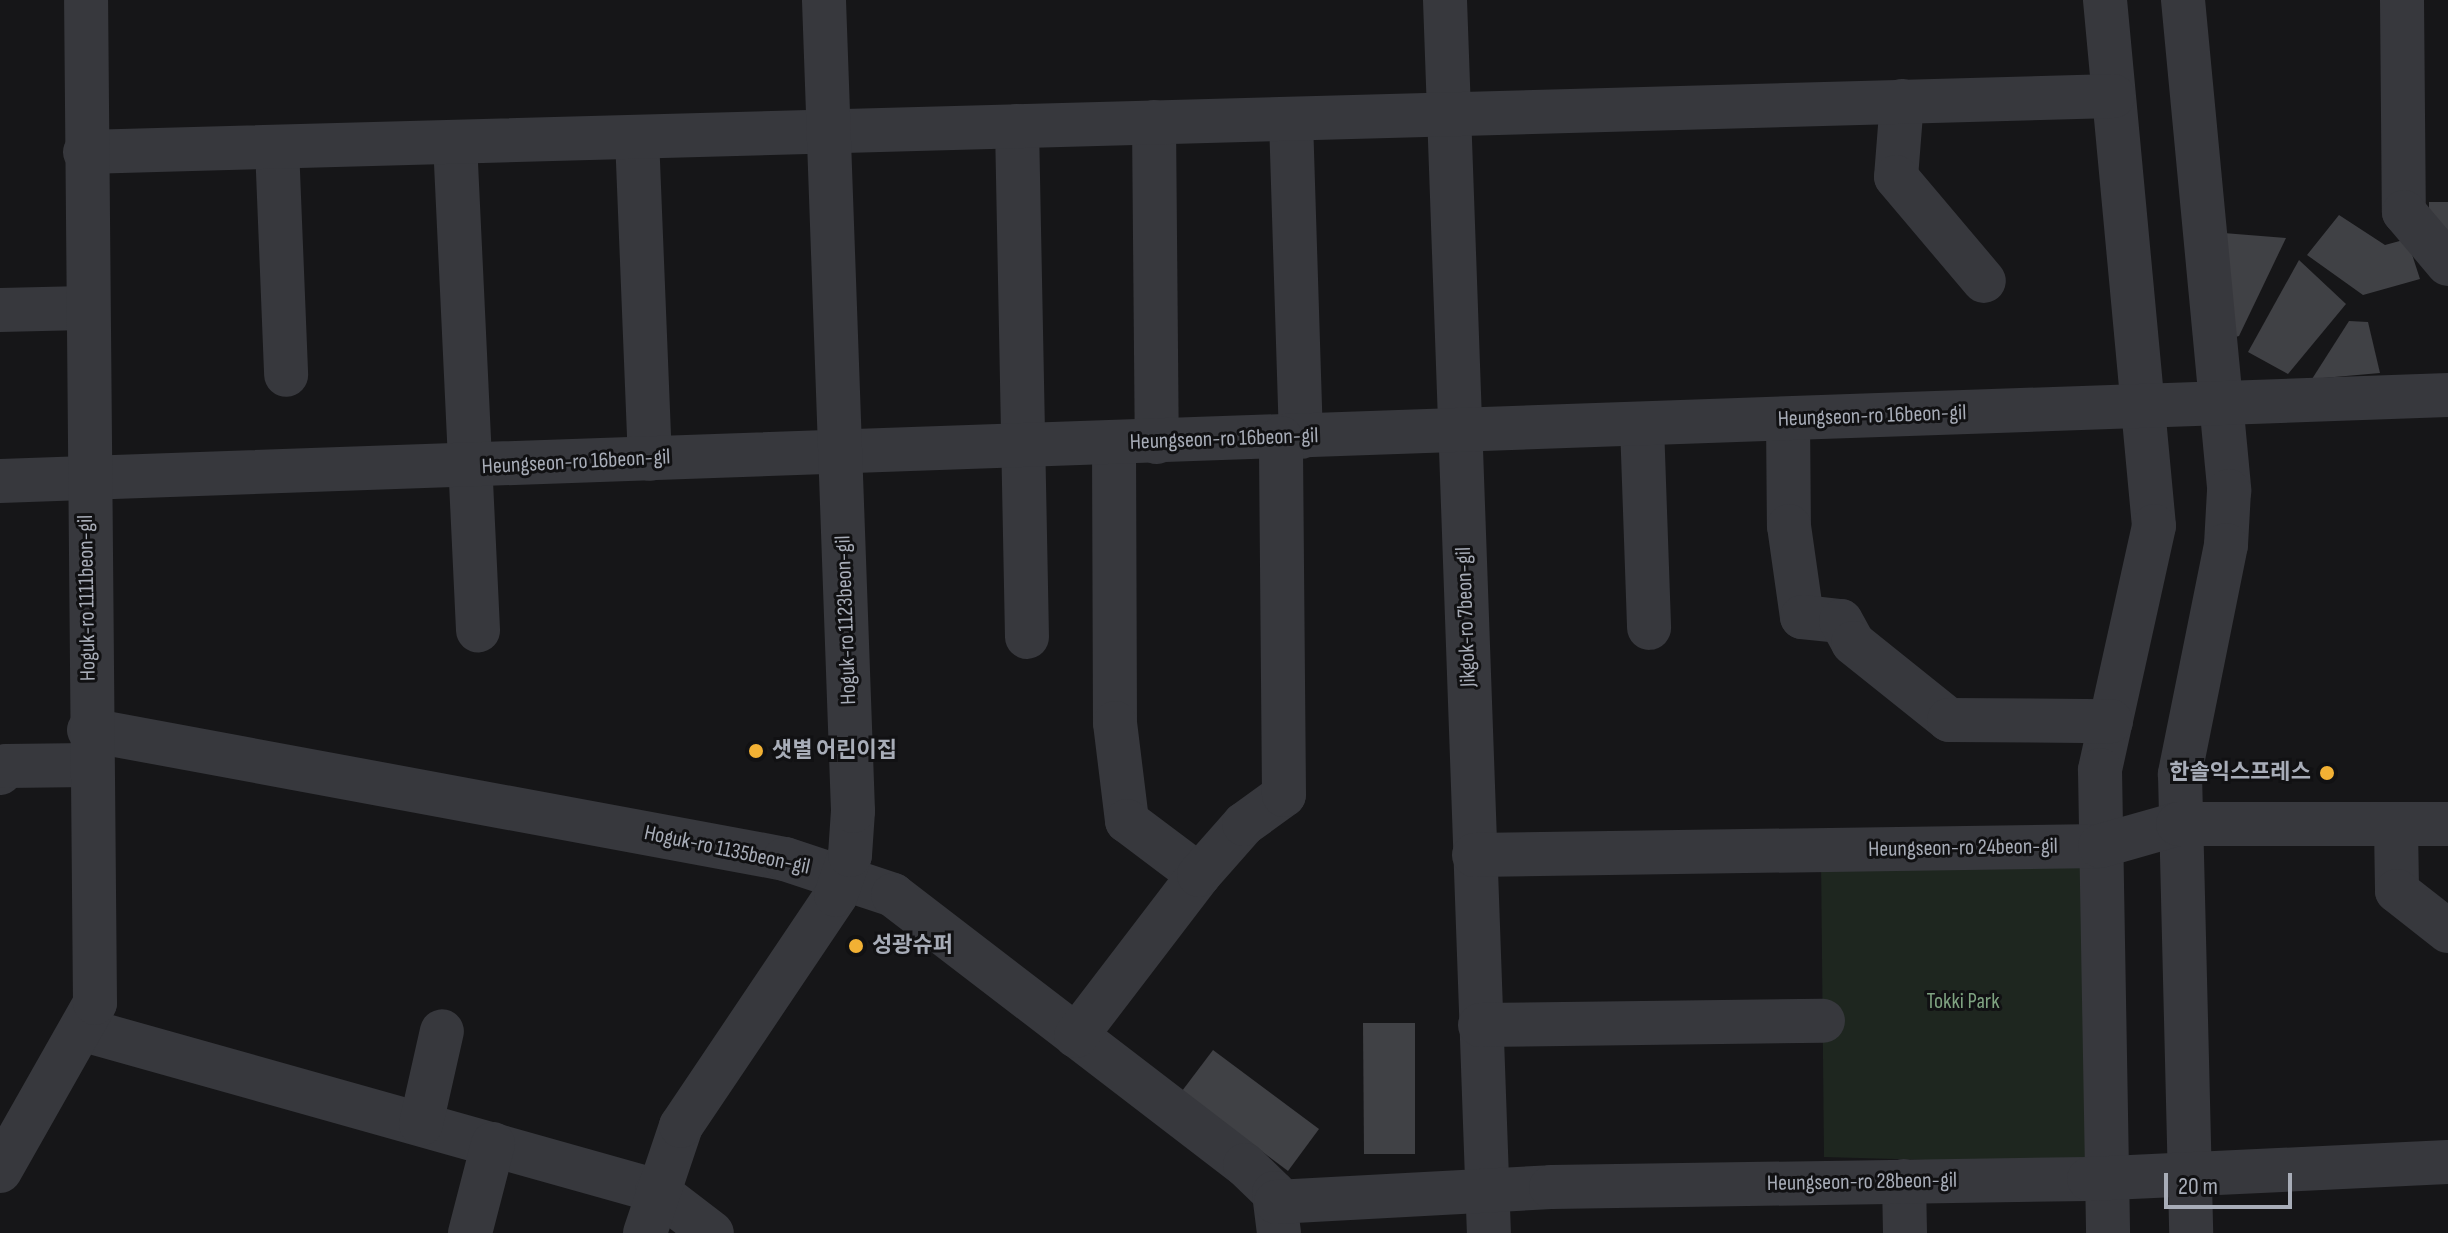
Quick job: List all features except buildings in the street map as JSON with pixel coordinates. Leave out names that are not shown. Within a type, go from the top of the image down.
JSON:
[{"type":"street","name":"Hoguk-ro 1111beon-gil","points":[[0,1171],[95,1003],[97,959],[89,747],[86,478],[86,0]]},
{"type":"street","name":"Hoguk-ro 1123beon-gil","points":[[645,1233],[681,1126],[836,895],[842,878],[853,811],[824,0]]},
{"type":"street","name":"Jikgok-ro 7beon-gil","points":[[1445,0],[1488,1212]]},
{"type":"street","points":[[2105,0],[2140,406],[2154,526],[2100,770],[2108,1233]]},
{"type":"street","points":[[2183,0],[2221,404],[2228,525],[2180,774],[2178,824],[2191,1233]]},
{"type":"street","points":[[2402,0],[2404,212],[2448,264]]},
{"type":"street","points":[[85,152],[2113,96]]},
{"type":"street","points":[[1902,101],[1896,177],[1984,281]]},
{"type":"street","points":[[1076,1036],[1199,875],[1244,824],[1284,795],[1291,437],[1291,120]]},
{"type":"street","points":[[1154,122],[1157,442]]},
{"type":"street","points":[[1017,126],[1027,637]]},
{"type":"street","points":[[637,137],[650,459]]},
{"type":"street","points":[[455,142],[467,467],[478,630]]},
{"type":"street","points":[[277,147],[286,375]]},
{"type":"street","points":[[0,310],[85,308]]},
{"type":"street","name":"Heungseon-ro 16beon-gil","points":[[0,481],[467,467],[2448,395]]},
{"type":"street","points":[[1788,419],[1789,526],[1802,617],[1841,621],[1853,643],[1949,720],[2111,721]]},
{"type":"street","points":[[1642,425],[1649,628]]},
{"type":"street","points":[[1114,443],[1115,723],[1127,821],[1199,875]]},
{"type":"street","name":"Hoguk-ro 1135beon-gil","points":[[0,773],[6,766],[89,747],[785,859],[893,895],[1245,1165],[1274,1193],[1277,1217]]},
{"type":"street","name":"Heungseon-ro 24beon-gil","points":[[1474,855],[2100,846],[2178,824],[2448,824]]},
{"type":"street","points":[[2396,826],[2397,891],[2448,931]]},
{"type":"street","points":[[1480,1025],[1823,1021]]},
{"type":"street","points":[[81,1029],[657,1191],[712,1233]]},
{"type":"street","points":[[421,1124],[442,1031]]},
{"type":"street","points":[[470,1233],[493,1144]]},
{"type":"street","name":"Heungseon-ro 28beon-gil","points":[[1277,1217],[1488,1212],[1904,1181],[2108,1177],[2448,1162]]},
{"type":"street","points":[[1904,1181],[1905,1233]]},
{"type":"green space","name":"Tokki Park","points":[[1821,856],[2100,862],[2108,1165],[1824,1157]]},
{"type":"place","name":"샛별 어린이집","points":[[756,751]]},
{"type":"place","name":"한솔익스프레스","points":[[2327,773]]},
{"type":"place","name":"성광슈퍼","points":[[856,946]]}]
